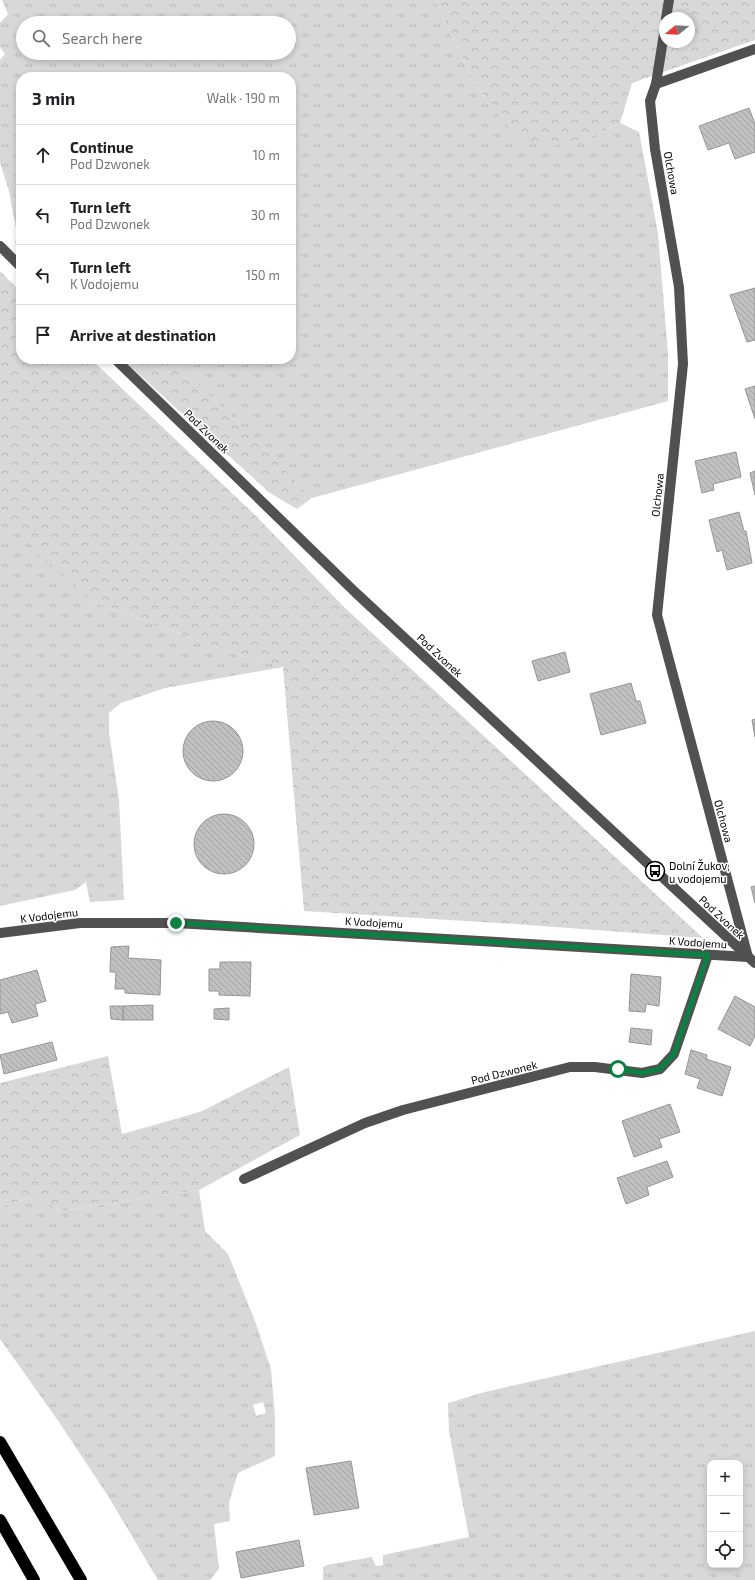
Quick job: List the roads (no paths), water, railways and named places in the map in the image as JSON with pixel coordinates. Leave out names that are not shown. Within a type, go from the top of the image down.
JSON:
[{"type":"highway","points":[[0,1442],[81,1580]]},
{"type":"highway","points":[[0,1520],[34,1580]]},
{"type":"street","points":[[667,12],[669,0]]},
{"type":"street","name":"Olchowa","points":[[662,48],[656,84],[650,100],[655,149],[679,286],[683,364],[657,615],[751,960]]},
{"type":"street","points":[[656,84],[755,49]]},
{"type":"street","points":[[0,246],[16,262]]},
{"type":"street","name":"Pod Zvonek","points":[[120,364],[356,594],[751,960]]},
{"type":"street","name":"K Vodojemu","points":[[0,933],[80,923],[176,923],[708,955],[751,960]]},
{"type":"street","name":"Pod Dzwonek","points":[[244,1179],[365,1123],[403,1110],[570,1067],[595,1067],[642,1073],[660,1069],[674,1054],[708,955]]},
{"type":"place","name":"Dolní Žukov, u vodojemu","points":[[655,871]]}]
